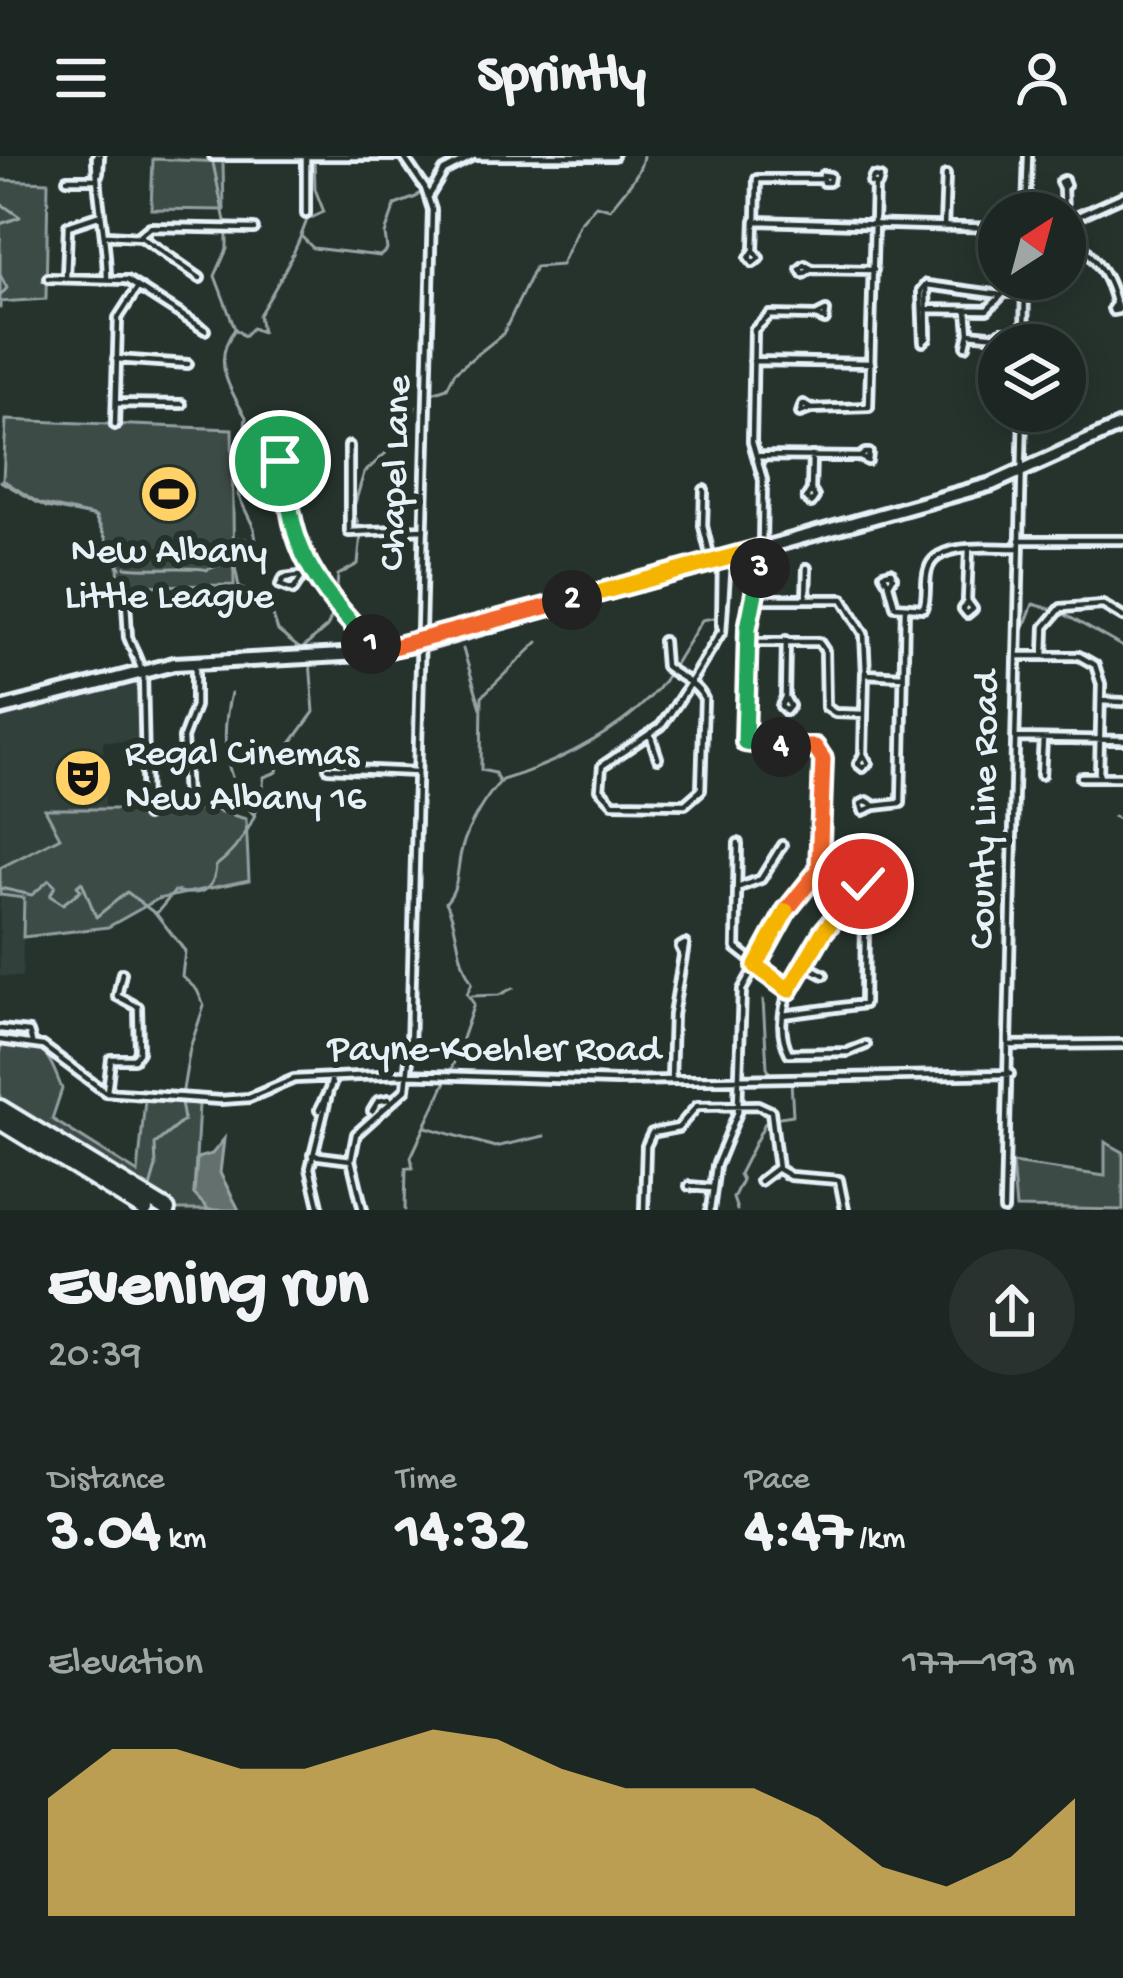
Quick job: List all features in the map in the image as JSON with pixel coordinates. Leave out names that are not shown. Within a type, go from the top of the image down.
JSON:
[{"type":"highway","points":[[0,1108],[149,1204]]},
{"type":"highway","points":[[0,1121],[149,1204]]},
{"type":"main road","points":[[0,709],[142,670],[195,662],[374,652],[421,644],[1021,472],[1123,425]]},
{"type":"street","points":[[98,156],[107,279]]},
{"type":"street","points":[[213,156],[403,156]]},
{"type":"street","name":"Chapel Lane","points":[[351,1160],[356,1135],[389,1099],[406,1088],[408,1075],[429,196],[403,156]]},
{"type":"street","points":[[429,196],[442,173],[475,156],[614,156]]},
{"type":"street","points":[[1027,192],[1028,156]]},
{"type":"street","points":[[306,157],[306,214]]},
{"type":"street","points":[[944,226],[946,175]]},
{"type":"street","points":[[67,178],[98,179]]},
{"type":"street","points":[[754,250],[757,179],[821,179]]},
{"type":"street","points":[[811,409],[867,410],[875,185]]},
{"type":"street","points":[[1063,188],[1063,192]]},
{"type":"street","points":[[1086,210],[1123,196]]},
{"type":"street","points":[[66,278],[68,226],[100,215]]},
{"type":"street","points":[[755,220],[978,227]]},
{"type":"street","points":[[140,236],[150,227],[254,229]]},
{"type":"street","points":[[107,235],[140,236],[200,278]]},
{"type":"street","points":[[1086,247],[1100,260],[1115,302]]},
{"type":"street","points":[[812,269],[874,271]]},
{"type":"street","points":[[48,278],[107,279],[138,287],[205,330]]},
{"type":"street","points":[[978,292],[921,286],[924,309],[987,310],[996,300]]},
{"type":"street","points":[[115,425],[118,318],[138,287]]},
{"type":"street","points":[[966,346],[968,310]]},
{"type":"street","points":[[710,1210],[712,1188],[738,1104],[740,998],[786,910],[818,874],[821,751],[746,744],[747,642],[763,499],[756,456],[754,329],[762,318],[816,316]]},
{"type":"street","points":[[969,333],[978,334]]},
{"type":"street","points":[[116,359],[188,364]]},
{"type":"street","points":[[753,361],[871,363]]},
{"type":"street","points":[[116,403],[182,404]]},
{"type":"street","name":"County Line Road","points":[[1004,1210],[1022,432]]},
{"type":"street","points":[[350,446],[348,530],[424,529]]},
{"type":"street","points":[[756,456],[860,457]]},
{"type":"street","points":[[811,490],[812,456]]},
{"type":"street","points":[[285,463],[287,508],[307,569],[374,652]]},
{"type":"street","points":[[663,641],[665,666],[689,683],[704,703],[701,786],[692,801],[620,804],[603,795],[604,763],[664,722],[689,683],[720,634],[726,615],[720,560],[703,526],[704,490]]},
{"type":"street","points":[[889,584],[889,600],[905,608],[926,606],[928,570],[934,559],[969,549],[1018,544],[1123,540]]},
{"type":"street","points":[[967,600],[969,549]]},
{"type":"street","points":[[806,599],[807,568]]},
{"type":"street","points":[[299,577],[307,569]]},
{"type":"street","points":[[125,584],[128,637],[142,670],[146,816]]},
{"type":"street","points":[[756,589],[758,600],[840,598],[849,604],[865,636],[863,754]]},
{"type":"street","points":[[1044,656],[1045,627],[1060,608],[1103,605],[1123,616]]},
{"type":"street","points":[[875,806],[901,803],[905,608]]},
{"type":"street","points":[[785,697],[786,640]]},
{"type":"street","points":[[747,642],[821,643],[826,707],[864,714]]},
{"type":"street","points":[[1017,656],[1090,660],[1100,674],[1099,777]]},
{"type":"street","points":[[186,799],[182,738],[196,705],[195,662]]},
{"type":"street","points":[[865,672],[903,676]]},
{"type":"street","points":[[1101,701],[1123,702]]},
{"type":"street","points":[[650,734],[658,758]]},
{"type":"street","points":[[1016,738],[1123,740]]},
{"type":"street","points":[[1041,775],[1042,739]]},
{"type":"street","points":[[784,762],[785,747]]},
{"type":"street","points":[[328,769],[417,772]]},
{"type":"street","points":[[1081,777],[1123,778]]},
{"type":"street","points":[[738,843],[736,948],[789,990]]},
{"type":"street","points":[[737,888],[761,879],[775,865],[782,845]]},
{"type":"street","points":[[864,869],[862,887],[826,928],[789,990],[783,1015],[789,1052],[851,1051],[866,1045]]},
{"type":"street","points":[[783,1015],[864,1004],[865,919],[852,901]]},
{"type":"street","points":[[670,1079],[683,953]]},
{"type":"street","points":[[805,964],[824,975]]},
{"type":"street","points":[[107,1092],[111,1059],[134,1059],[139,1052],[138,1007],[116,996],[122,973]]},
{"type":"street","points":[[0,1029],[29,1031],[32,1042]]},
{"type":"street","points":[[0,1040],[32,1042],[60,1054],[107,1092]]},
{"type":"street","points":[[1010,1046],[1123,1044]]},
{"type":"street","name":"Payne-Koehler Road","points":[[107,1092],[238,1100],[289,1080],[408,1075],[670,1079],[1010,1075]]},
{"type":"street","points":[[320,1210],[312,1155],[319,1114],[332,1081]]},
{"type":"street","points":[[644,1210],[648,1137],[678,1128],[697,1106],[738,1104],[770,1109],[777,1168]]},
{"type":"street","points":[[312,1155],[351,1160],[363,1210]]},
{"type":"street","points":[[760,1181],[777,1168]]},
{"type":"street","points":[[777,1168],[790,1176],[839,1180],[845,1210]]},
{"type":"street","points":[[688,1186],[712,1188]]},
{"type":"shaded area","points":[[153,159],[223,162],[224,210],[151,209]]},
{"type":"shaded area","points":[[0,180],[48,182],[46,299],[0,302]]},
{"type":"shaded area","points":[[6,420],[232,429],[234,585],[119,586],[118,566],[96,517],[38,503],[3,480]]},
{"type":"shaded area","points":[[136,679],[141,742],[103,741],[105,809],[46,810],[61,837],[0,868],[0,717]]},
{"type":"shaded area","points":[[45,809],[211,809],[246,819],[249,880],[158,899],[108,927],[23,937],[24,898],[0,895],[0,868],[60,837]]},
{"type":"shaded area","points":[[0,895],[24,898],[22,977],[0,976]]},
{"type":"shaded area","points":[[0,1034],[34,1042],[47,1057],[62,1089],[52,1119],[138,1173],[145,1099],[199,1104],[194,1194],[209,1210],[176,1210],[0,1098]]},
{"type":"shaded area","points":[[224,1139],[220,1173],[239,1210],[209,1210],[194,1194],[197,1158],[212,1154]]},
{"type":"shaded area","points":[[1105,1142],[1123,1152],[1123,1210],[1016,1208],[1012,1163],[1105,1176]]},
{"type":"waterway","points":[[302,237],[313,248],[380,256],[387,250],[385,234],[395,205],[416,197],[455,156]]},
{"type":"waterway","points":[[581,222],[596,205],[610,209],[635,177],[643,156]]},
{"type":"waterway","points":[[212,158],[226,226]]},
{"type":"waterway","points":[[309,219],[324,212],[315,189],[314,159]]},
{"type":"waterway","points":[[0,203],[20,217],[0,224]]},
{"type":"waterway","points":[[234,564],[224,555],[238,538],[246,539],[244,552],[257,548],[254,528],[238,495],[246,417],[228,383],[224,351],[235,329],[244,336],[252,328],[262,332],[259,315],[307,220]]},
{"type":"waterway","points":[[429,394],[447,388],[455,372],[503,334],[535,267],[561,265],[579,225]]},
{"type":"waterway","points":[[227,232],[227,249],[215,276],[235,329]]},
{"type":"waterway","points":[[0,233],[0,240]]},
{"type":"waterway","points":[[0,275],[7,288],[0,296]]},
{"type":"waterway","points":[[361,531],[353,510],[364,473],[399,441],[415,407]]},
{"type":"waterway","points":[[0,481],[46,507],[94,516],[121,568]]},
{"type":"waterway","points":[[336,600],[338,575],[358,564],[361,534]]},
{"type":"waterway","points":[[126,567],[207,570],[223,563],[235,567],[239,587],[254,596],[260,611],[272,613],[278,631],[305,653]]},
{"type":"waterway","points":[[1020,637],[1033,604],[1051,609]]},
{"type":"waterway","points":[[304,647],[327,627],[335,609]]},
{"type":"waterway","points":[[1062,613],[1123,647]]},
{"type":"waterway","points":[[672,669],[702,620],[719,617]]},
{"type":"waterway","points":[[499,782],[495,773],[481,770],[482,696],[538,642]]},
{"type":"waterway","points":[[463,649],[481,708]]},
{"type":"waterway","points":[[156,914],[175,891],[198,893],[208,887],[216,866],[249,828],[264,777],[277,772],[279,760],[314,712],[310,661]]},
{"type":"waterway","points":[[450,1073],[474,1004],[467,994],[472,983],[446,902],[454,890],[473,821],[502,780],[594,740],[638,709],[669,673]]},
{"type":"waterway","points":[[231,693],[227,757],[236,787],[254,815]]},
{"type":"waterway","points":[[1114,817],[1123,821]]},
{"type":"waterway","points":[[0,888],[32,895],[49,880],[55,886],[50,896],[63,904],[81,890],[77,886],[82,882],[96,917],[127,892],[157,915],[185,951],[182,976],[197,990],[204,1006],[190,1048],[181,1102],[184,1120],[155,1144],[156,1167],[149,1191]]},
{"type":"waterway","points":[[472,996],[499,995],[513,988]]},
{"type":"waterway","points":[[763,1000],[767,1067],[771,1074],[791,1074]]},
{"type":"waterway","points":[[405,1210],[406,1168],[413,1168],[411,1157],[447,1079]]},
{"type":"waterway","points":[[780,1117],[793,1115],[791,1081]]},
{"type":"waterway","points":[[737,1210],[733,1198],[742,1180],[739,1174],[765,1123]]},
{"type":"waterway","points":[[426,1127],[495,1147],[544,1136]]},
{"type":"place","name":"New Albany Little League","points":[[169,494]]},
{"type":"place","name":"Regal Cinemas New Albany 16","points":[[83,778]]},
{"type":"route","points":[[280,461],[286,467],[287,508],[308,571],[374,652],[432,641],[760,549],[748,628],[745,742],[751,747],[815,747],[823,759],[819,870],[786,910],[756,966],[789,990],[823,932],[863,884]]}]
